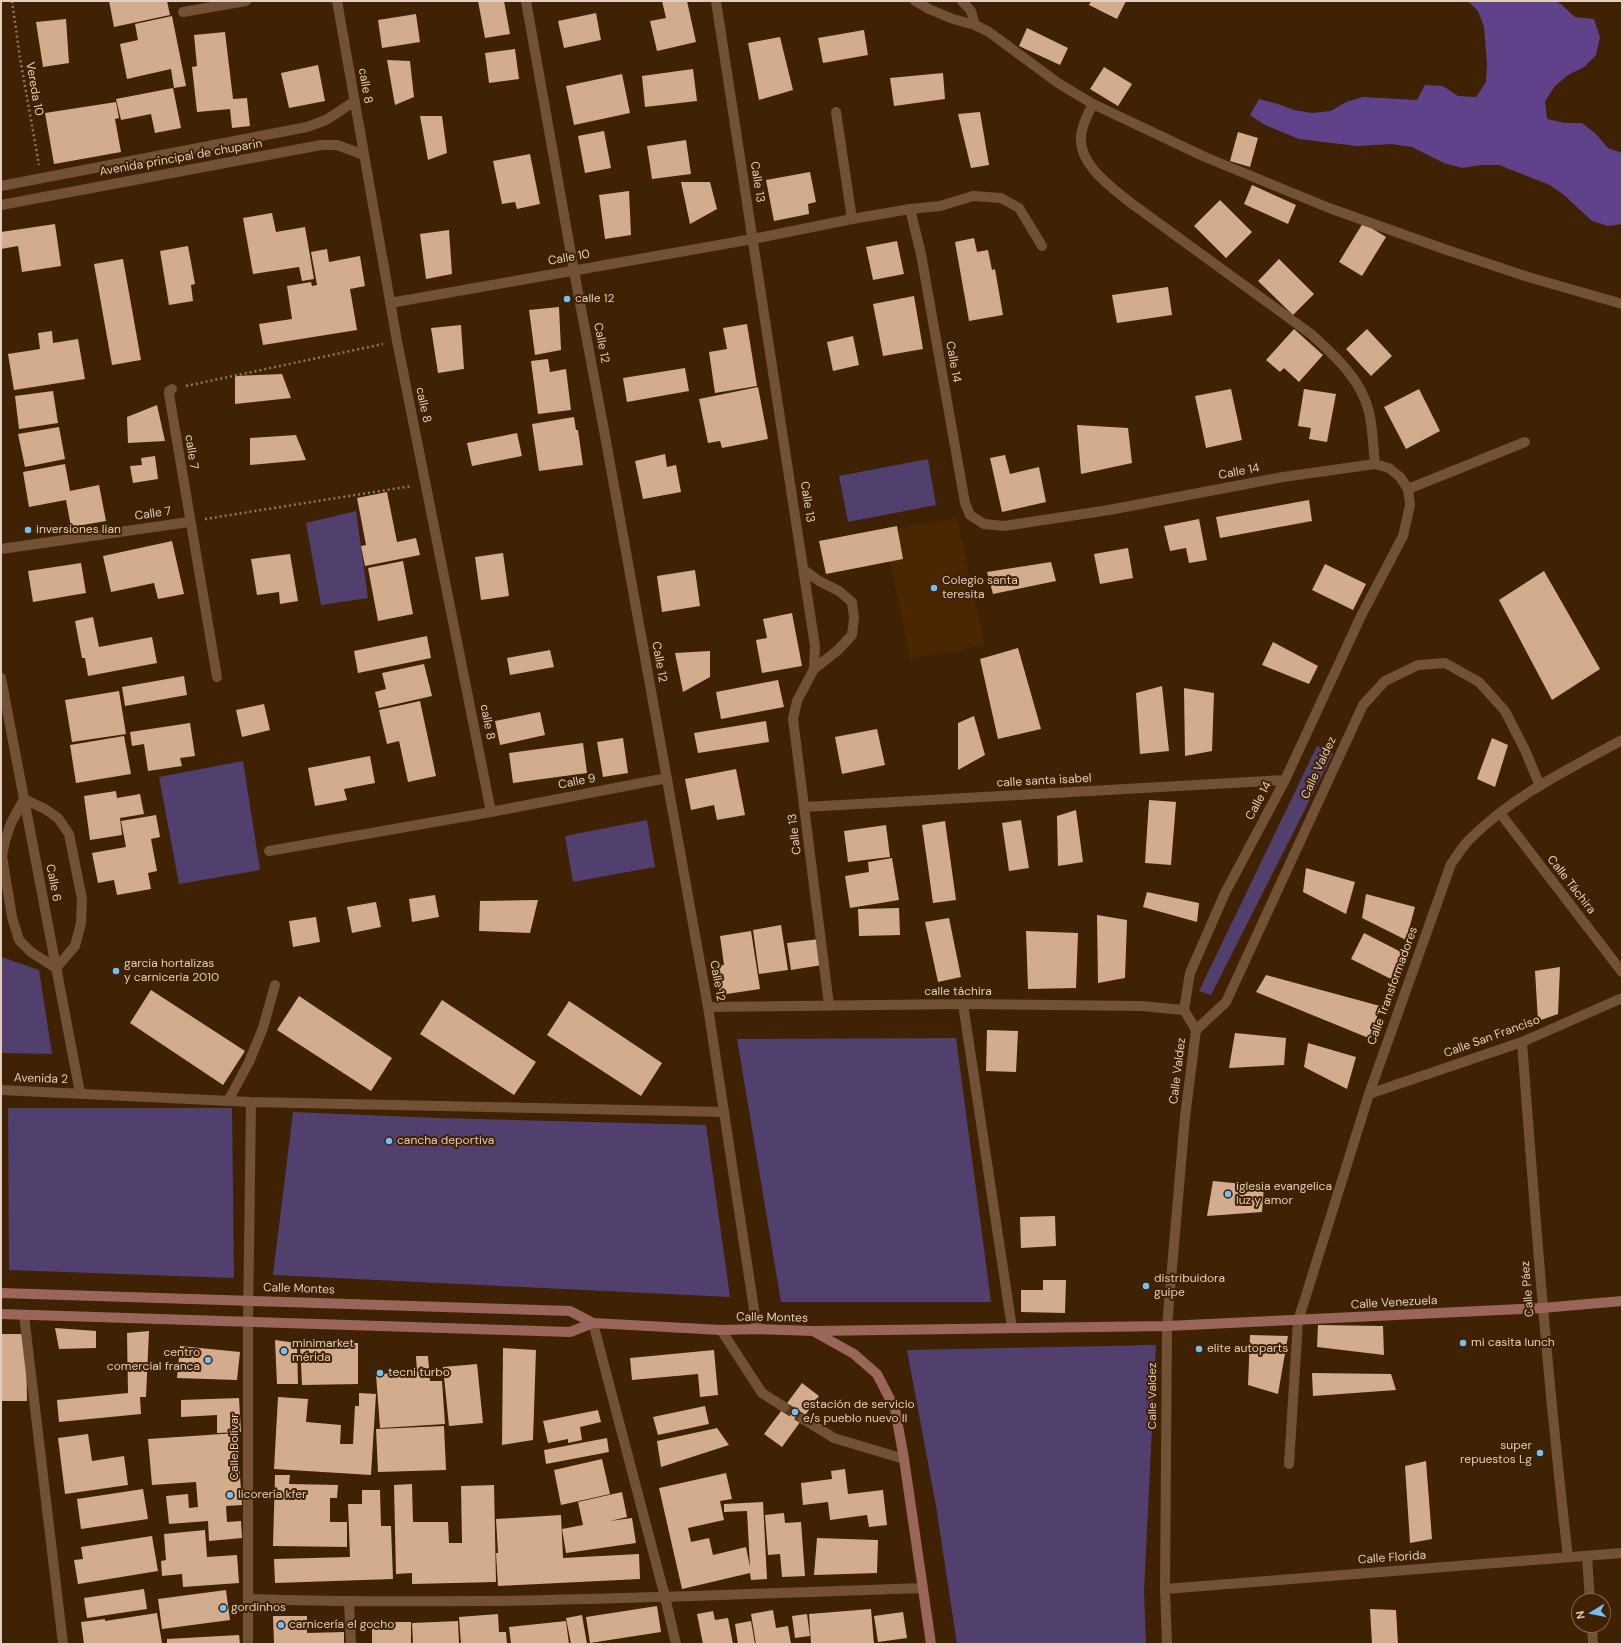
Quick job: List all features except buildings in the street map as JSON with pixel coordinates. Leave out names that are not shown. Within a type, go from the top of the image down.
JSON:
[{"type":"street","points":[[183,12],[246,1]]},
{"type":"street","name":"calle 8","points":[[337,1],[397,341],[492,812]]},
{"type":"street","name":"Calle 12","points":[[526,1],[708,1006],[757,1329]]},
{"type":"street","name":"Calle 13","points":[[716,1],[815,646],[814,669],[796,701],[793,719],[829,1005]]},
{"type":"street","points":[[915,1],[929,9],[953,19],[975,25],[989,32],[1058,84],[1093,104],[1193,151],[1329,208],[1482,262],[1622,304]]},
{"type":"street","points":[[962,1],[971,11],[975,25]]},
{"type":"street","name":"Avenida principal de chuparin","points":[[1,186],[307,127],[326,120],[339,113],[355,101]]},
{"type":"street","points":[[1093,104],[1084,122],[1080,136],[1083,154],[1088,163],[1113,189],[1137,208],[1311,334],[1330,350],[1356,382],[1364,397],[1369,413],[1375,464],[1388,468],[1400,477],[1408,489],[1525,442]]},
{"type":"street","points":[[836,112],[852,218]]},
{"type":"street","name":"Avenida principal de chuparin","points":[[1,205],[321,145],[337,145],[364,155]]},
{"type":"street","points":[[753,239],[852,218],[940,206],[973,196],[1001,198],[1019,208],[1042,246]]},
{"type":"street","name":"Calle 14","points":[[910,209],[921,254],[965,503],[970,515],[984,524],[1004,526],[1109,510],[1283,477],[1375,464]]},
{"type":"street","name":"Calle 10","points":[[390,303],[753,239]]},
{"type":"street","name":"calle 7","points":[[172,389],[169,391],[169,394],[189,522],[217,678]]},
{"type":"street","name":"Calle 14","points":[[1184,1010],[1190,973],[1225,893],[1285,780],[1361,616],[1403,536],[1410,505],[1408,489]]},
{"type":"street","name":"Calle 7","points":[[1,549],[189,522]]},
{"type":"street","points":[[804,570],[819,581],[840,591],[852,602],[854,618],[852,635],[838,650],[814,669]]},
{"type":"street","name":"Calle Valdez","points":[[1167,1644],[1165,1589],[1167,1326],[1185,1117],[1196,1030],[1226,1002],[1363,705],[1385,681],[1418,665],[1445,663],[1479,682],[1504,711],[1525,750],[1540,786]]},
{"type":"street","name":"Calle 6","points":[[1,678],[80,1093]]},
{"type":"street","name":"Calle Transformadores","points":[[1289,1464],[1298,1320],[1368,1094],[1451,864],[1469,840],[1500,813],[1540,786],[1622,740]]},
{"type":"street","name":"Calle 9","points":[[269,851],[492,812],[667,778]]},
{"type":"street","name":"calle santa isabel","points":[[805,807],[1285,780]]},
{"type":"street","points":[[24,799],[45,809],[58,818],[70,834],[82,899],[81,923],[75,946],[56,968],[31,952],[18,940],[12,917],[2,856],[11,823],[24,799]]},
{"type":"street","name":"Calle Táchira","points":[[1500,813],[1622,972]]},
{"type":"street","points":[[228,1100],[249,1062],[263,1028],[275,985]]},
{"type":"street","name":"Calle San Franciso","points":[[1368,1094],[1522,1042],[1622,998]]},
{"type":"street","points":[[963,1004],[1012,1328]]},
{"type":"street","name":"calle táchira","points":[[708,1006],[963,1004],[1141,1006],[1184,1010]]},
{"type":"street","points":[[1184,1010],[1196,1030]]},
{"type":"street","name":"Calle Páez","points":[[1522,1042],[1542,1308],[1568,1557]]},
{"type":"street","name":"Avenida 2","points":[[1,1090],[251,1102],[724,1112]]},
{"type":"street","name":"Calle Bolívar","points":[[248,1644],[248,1322],[251,1102]]},
{"type":"street","name":"Calle Montes","points":[[1,1293],[570,1311],[593,1323],[721,1330],[757,1329],[813,1331],[854,1354],[877,1374],[895,1409],[904,1459],[931,1644]]},
{"type":"street","name":"Calle Venezuela","points":[[813,1331],[1167,1326],[1542,1308],[1622,1301]]},
{"type":"street","name":"Calle Montes","points":[[1,1314],[570,1332],[593,1323]]},
{"type":"street","points":[[24,1315],[63,1644]]},
{"type":"street","points":[[593,1323],[676,1644]]},
{"type":"street","points":[[721,1330],[762,1393],[784,1407]]},
{"type":"street","points":[[803,1419],[834,1438],[904,1459]]},
{"type":"street","name":"Calle Florida","points":[[1165,1589],[1622,1553]]},
{"type":"street","points":[[1587,1556],[1589,1593]]},
{"type":"street","points":[[248,1599],[349,1602],[665,1597],[922,1588]]},
{"type":"street","points":[[349,1602],[350,1644]]},
{"type":"street","points":[[1592,1633],[1593,1644]]},
{"type":"path","name":"Vereda 10","points":[[12,1],[20,58],[41,179]]},
{"type":"path","points":[[172,389],[397,341]]},
{"type":"path","points":[[189,522],[426,484]]},
{"type":"shaded area","points":[[1468,1],[1555,1],[1562,5],[1575,17],[1594,19],[1600,37],[1596,55],[1584,67],[1568,75],[1555,86],[1545,101],[1547,119],[1565,123],[1582,123],[1596,134],[1608,148],[1622,153],[1622,224],[1608,226],[1592,221],[1564,195],[1550,185],[1499,165],[1481,165],[1462,168],[1444,163],[1412,147],[1392,144],[1357,146],[1299,139],[1265,125],[1250,115],[1259,99],[1294,110],[1312,113],[1331,111],[1346,102],[1363,97],[1417,100],[1425,85],[1443,86],[1458,96],[1476,97],[1486,82],[1487,64],[1484,27],[1478,11]]},
{"type":"shaded area","points":[[928,459],[936,505],[848,522],[839,476]]},
{"type":"shaded area","points":[[356,511],[368,598],[321,605],[306,523]]},
{"type":"shaded area","name":"Colegio santa teresita","points":[[957,518],[985,645],[910,659],[884,531]]},
{"type":"shaded area","points":[[1317,746],[1333,754],[1211,995],[1199,991]]},
{"type":"shaded area","points":[[243,761],[260,870],[179,884],[159,777]]},
{"type":"shaded area","points":[[647,820],[655,867],[573,882],[565,836]]},
{"type":"shaded area","points":[[1,957],[39,970],[52,1054],[1,1053]]},
{"type":"shaded area","points":[[956,1038],[991,1302],[781,1302],[737,1039]]},
{"type":"shaded area","points":[[8,1108],[232,1108],[234,1278],[9,1270]]},
{"type":"shaded area","points":[[293,1112],[438,1118],[706,1125],[730,1297],[273,1275]]},
{"type":"shaded area","points":[[1156,1345],[1144,1591],[1146,1644],[957,1644],[936,1506],[907,1350]]},
{"type":"tunnel","points":[[784,1407],[803,1419]]},
{"type":"place","name":"calle 12","points":[[567,299]]},
{"type":"place","name":"inversiones lian","points":[[28,530]]},
{"type":"place","name":"Colegio santa teresita","points":[[934,588]]},
{"type":"place","name":"garcia hortalizas y carniceria 2010","points":[[116,971]]},
{"type":"place","name":"cancha deportiva","points":[[389,1141]]},
{"type":"place","name":"iglesia evangelica luz y amor","points":[[1228,1194]]},
{"type":"place","name":"distribuidora guipe","points":[[1146,1286]]},
{"type":"place","name":"mi casita lunch","points":[[1463,1343]]},
{"type":"place","name":"elite autoparts","points":[[1199,1349]]},
{"type":"place","name":"minimarket mérida","points":[[284,1351]]},
{"type":"place","name":"centro comercial franca","points":[[208,1360]]},
{"type":"place","name":"tecni turbo","points":[[380,1373]]},
{"type":"place","name":"estación de servicio e/s pueblo nuevo II","points":[[795,1412]]},
{"type":"place","name":"super repuestos Lg","points":[[1540,1453]]},
{"type":"place","name":"licorería kfer","points":[[230,1495]]},
{"type":"place","name":"gordinhos","points":[[223,1608]]},
{"type":"place","name":"carnicería el gocho","points":[[281,1625]]}]
